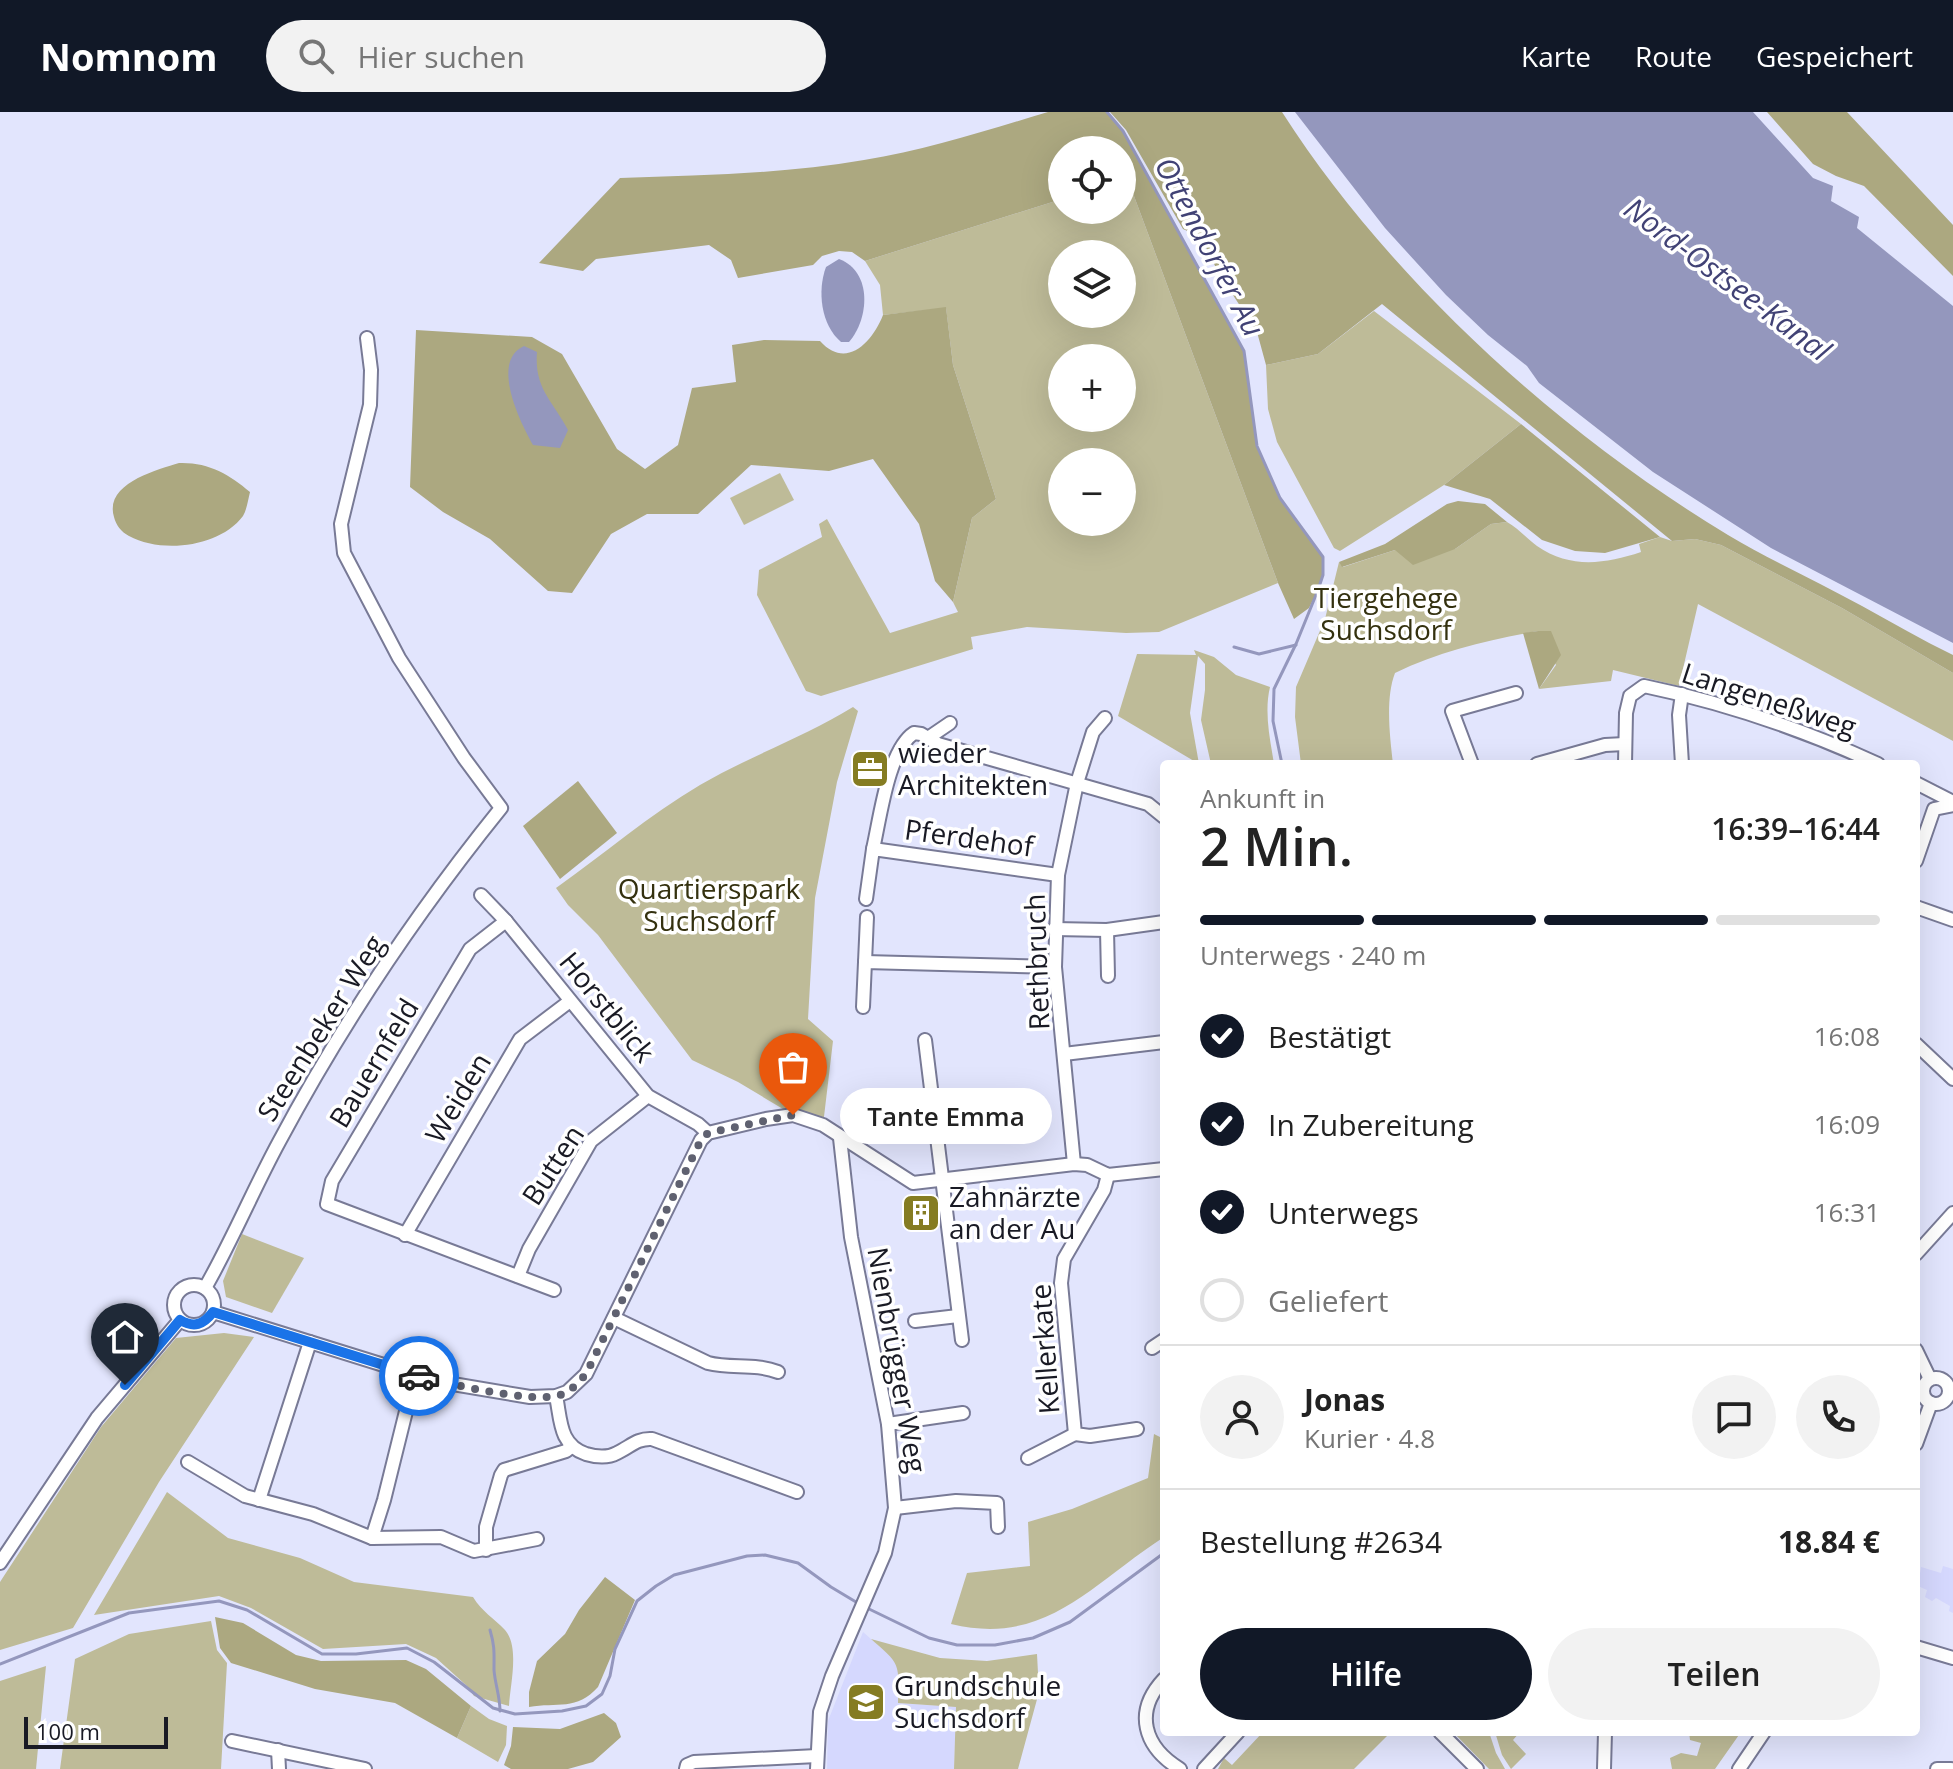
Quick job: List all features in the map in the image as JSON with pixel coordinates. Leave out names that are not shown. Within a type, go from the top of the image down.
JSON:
[{"type":"street","name":"Steenbeker Weg","points":[[205,1288],[280,1140],[324,1064],[400,944],[459,859],[501,808],[399,658],[344,553],[341,524],[370,405],[371,370],[367,338]]},
{"type":"street","name":"Langeneßweg","points":[[1625,744],[1630,696],[1644,686],[1733,707],[1781,723],[1869,760]]},
{"type":"street","points":[[1470,760],[1452,711],[1516,693]]},
{"type":"street","points":[[1682,694],[1679,715],[1682,760]]},
{"type":"street","name":"Rethbruch","points":[[1074,1164],[1054,929],[1058,875],[1077,783],[1093,732],[1105,718]]},
{"type":"street","points":[[950,723],[928,738],[938,744],[1148,804],[1160,814]]},
{"type":"street","name":"Pferdehof","points":[[866,899],[885,795],[901,745],[914,733],[928,738]]},
{"type":"street","points":[[1551,760],[1605,745],[1625,744],[1625,760]]},
{"type":"street","points":[[1922,786],[1953,803]]},
{"type":"street","points":[[1920,849],[1934,809],[1922,786]]},
{"type":"street","points":[[1934,809],[1953,803]]},
{"type":"street","name":"Pferdehof","points":[[873,849],[1058,875]]},
{"type":"street","name":"Horstblick","points":[[481,895],[506,921],[648,1096],[698,1124],[708,1133]]},
{"type":"street","points":[[1920,908],[1953,920]]},
{"type":"street","points":[[863,1007],[867,917]]},
{"type":"street","name":"Bauernfeld","points":[[405,1235],[327,1204],[332,1181],[470,949],[506,921]]},
{"type":"street","points":[[1054,929],[1107,930],[1160,923]]},
{"type":"street","points":[[1107,930],[1108,976]]},
{"type":"street","points":[[865,962],[1055,967]]},
{"type":"street","name":"Weiden","points":[[405,1235],[520,1039],[570,1001]]},
{"type":"street","points":[[925,1040],[962,1340]]},
{"type":"street","points":[[1064,1054],[1160,1042]]},
{"type":"street","points":[[1920,1048],[1953,1079]]},
{"type":"street","name":"Butten","points":[[518,1276],[529,1249],[591,1141],[648,1096]]},
{"type":"street","points":[[213,1312],[415,1375],[530,1397],[556,1396],[576,1386],[586,1374],[701,1140],[708,1133],[793,1115],[823,1125],[913,1183],[1074,1164],[1087,1165],[1108,1175],[1160,1169]]},
{"type":"street","name":"Nienbrügger Weg","points":[[817,1762],[820,1712],[832,1676],[885,1553],[895,1508],[888,1424],[851,1237],[840,1138]]},
{"type":"street","name":"Kellerkate","points":[[1075,1434],[1061,1283],[1064,1259],[1104,1190],[1108,1175]]},
{"type":"street","points":[[1920,1250],[1953,1213]]},
{"type":"street","points":[[405,1235],[554,1290]]},
{"type":"street","points":[[186,1286],[205,1288],[214,1302],[213,1312],[206,1321],[188,1325],[180,1320],[174,1310],[176,1295],[186,1286]]},
{"type":"street","points":[[915,1321],[958,1316]]},
{"type":"street","points":[[614,1318],[708,1363],[764,1367],[778,1372]]},
{"type":"street","points":[[0,1563],[97,1418],[180,1320]]},
{"type":"street","points":[[259,1500],[310,1342]]},
{"type":"street","points":[[1152,1348],[1160,1343]]},
{"type":"street","points":[[1920,1358],[1930,1379]]},
{"type":"street","points":[[372,1538],[415,1375]]},
{"type":"street","points":[[1930,1379],[1944,1381],[1951,1390],[1943,1402],[1931,1403],[1923,1394],[1925,1383],[1930,1379]]},
{"type":"street","points":[[556,1396],[559,1422],[571,1447],[591,1456],[611,1456],[641,1440],[652,1439],[797,1492]]},
{"type":"street","points":[[1920,1433],[1931,1403]]},
{"type":"street","points":[[888,1424],[963,1413]]},
{"type":"street","name":"Kellerkate","points":[[1028,1458],[1075,1434],[1090,1436],[1137,1429]]},
{"type":"street","points":[[486,1550],[486,1527],[504,1470],[571,1447]]},
{"type":"street","points":[[188,1462],[245,1496],[313,1514],[372,1538],[441,1537],[474,1551],[537,1539]]},
{"type":"street","points":[[895,1508],[956,1501],[997,1503],[998,1527]]},
{"type":"street","points":[[1920,1648],[1953,1658]]},
{"type":"street","points":[[1160,1683],[1155,1688],[1147,1712],[1149,1737],[1152,1746],[1165,1760],[1180,1769]]},
{"type":"street","points":[[1204,1769],[1234,1736]]},
{"type":"street","points":[[1444,1736],[1477,1769]]},
{"type":"street","points":[[1604,1769],[1605,1736]]},
{"type":"street","points":[[1739,1769],[1761,1736]]},
{"type":"street","points":[[232,1741],[365,1769]]},
{"type":"street","points":[[278,1750],[279,1769]]},
{"type":"street","points":[[686,1769],[694,1762],[817,1762]]},
{"type":"street","points":[[1937,1769],[1951,1769]]},
{"type":"shaded area","points":[[1048,112],[1107,112],[1126,136],[1048,136],[1048,203],[865,261],[852,252],[839,251],[822,256],[813,265],[738,278],[731,260],[709,245],[596,259],[583,271],[539,263],[620,178],[743,173],[834,165],[888,156]]},
{"type":"shaded area","points":[[1110,112],[1282,112],[1325,174],[1373,234],[1482,348],[1541,400],[1602,449],[1728,535],[1953,655],[1953,673],[1842,608],[1721,545],[1695,539],[1672,541],[1382,304],[1318,354],[1266,365],[1257,332],[1218,272],[1201,237],[1183,229],[1136,147],[1136,136],[1129,136]]},
{"type":"shaded area","points":[[1767,112],[1847,112],[1953,225],[1953,276],[1864,186],[1813,164]]},
{"type":"shaded area","points":[[1136,155],[1244,351],[1257,446],[1280,498],[1323,557],[1323,575],[1318,590],[1309,608],[1294,619],[1136,201]]},
{"type":"shaded area","points":[[946,307],[953,365],[996,499],[972,518],[953,602],[935,581],[919,524],[873,459],[829,471],[751,465],[698,514],[647,514],[611,534],[572,593],[548,591],[490,539],[443,512],[410,487],[416,330],[532,337],[562,354],[617,449],[645,469],[678,445],[692,388],[736,382],[732,345],[764,340],[820,341],[839,353],[848,353],[865,343],[883,315]]},
{"type":"shaded area","points":[[1521,424],[1660,537],[1605,553],[1575,551],[1542,540],[1490,499],[1444,485]]},
{"type":"shaded area","points":[[179,463],[218,470],[250,492],[243,516],[220,535],[190,544],[158,545],[129,536],[114,517],[113,505],[117,496],[134,480]]},
{"type":"shaded area","points":[[1458,501],[1485,504],[1507,522],[1491,524],[1455,549],[1413,565],[1395,550],[1342,567],[1339,562],[1385,544],[1447,504]]},
{"type":"shaded area","points":[[1551,631],[1561,655],[1539,689],[1523,633]]},
{"type":"shaded area","points":[[578,781],[617,833],[560,879],[523,826]]},
{"type":"shaded area","points":[[1943,1566],[1953,1569],[1953,1613],[1949,1611],[1950,1606],[1936,1598],[1932,1601],[1925,1597],[1927,1590],[1920,1587],[1921,1567],[1941,1573]]},
{"type":"shaded area","points":[[605,1577],[635,1600],[598,1687],[574,1703],[529,1707],[529,1692],[537,1661],[565,1634]]},
{"type":"shaded area","points":[[215,1617],[243,1623],[296,1655],[321,1661],[406,1660],[426,1669],[471,1706],[457,1738],[395,1703],[315,1689],[231,1663],[220,1648]]},
{"type":"shaded area","name":"Grundschule Suchsdorf","points":[[863,1632],[896,1661],[899,1669],[898,1703],[956,1707],[954,1769],[827,1769],[828,1721]]},
{"type":"shaded area","points":[[604,1713],[616,1723],[621,1737],[593,1762],[568,1769],[511,1769],[504,1765],[511,1746],[513,1727],[560,1729]]},
{"type":"green space","points":[[1136,201],[1278,583],[1159,632],[1027,627],[971,637],[973,649],[821,696],[806,691],[757,595],[759,570],[822,537],[819,524],[827,519],[890,633],[958,612],[953,602],[972,518],[996,499],[953,365],[946,308],[883,315],[880,285],[865,261],[1048,203],[1048,224],[1136,224]]},
{"type":"green space","name":"Tiergehege Suchsdorf","points":[[1374,311],[1521,424],[1444,485],[1340,551],[1334,548],[1277,442],[1268,409],[1266,365],[1318,354]]},
{"type":"green space","points":[[780,473],[794,500],[744,525],[730,498]]},
{"type":"green space","name":"Tiergehege Suchsdorf","points":[[1507,522],[1549,553],[1575,561],[1601,561],[1628,556],[1641,552],[1639,544],[1660,537],[1672,541],[1695,539],[1721,545],[1842,608],[1953,673],[1953,741],[1698,604],[1679,686],[1613,670],[1611,681],[1539,689],[1556,665],[1538,631],[1501,638],[1447,652],[1395,673],[1389,706],[1393,760],[1300,760],[1295,717],[1296,687],[1325,619],[1339,562],[1343,567],[1395,550],[1455,549],[1491,524]]},
{"type":"green space","points":[[1194,650],[1214,657],[1236,675],[1270,687],[1268,716],[1273,760],[1210,760],[1201,720],[1205,664],[1198,656],[1190,713],[1198,760],[1192,760],[1118,716],[1137,654],[1196,655]]},
{"type":"green space","name":"Quartierspark Suchsdorf","points":[[853,707],[858,711],[837,782],[815,898],[808,1019],[833,1041],[823,1125],[793,1115],[738,1082],[692,1060],[598,935],[556,888],[700,785]]},
{"type":"green space","points":[[242,1234],[304,1258],[272,1313],[226,1297],[223,1281]]},
{"type":"green space","points":[[224,1333],[254,1337],[159,1482],[73,1628],[0,1650],[0,1582],[101,1427],[176,1338]]},
{"type":"green space","points":[[1154,1434],[1160,1437],[1160,1540],[1066,1607],[1041,1619],[1014,1627],[984,1629],[951,1624],[967,1573],[1030,1566],[1028,1522],[1072,1509],[1148,1478]]},
{"type":"green space","points":[[167,1492],[228,1538],[300,1558],[354,1582],[473,1597],[510,1637],[513,1656],[509,1706],[474,1696],[436,1658],[406,1644],[323,1649],[251,1608],[219,1596],[94,1615]]},
{"type":"green space","points":[[211,1621],[217,1650],[227,1663],[221,1769],[60,1769],[75,1659],[129,1634]]},
{"type":"green space","points":[[871,1639],[940,1658],[987,1661],[1037,1654],[1039,1692],[1018,1769],[954,1769],[956,1707],[898,1703],[896,1666]]},
{"type":"green space","points":[[46,1666],[36,1769],[0,1769],[0,1681]]},
{"type":"green space","points":[[471,1706],[489,1719],[507,1726],[506,1745],[498,1762],[457,1738]]},
{"type":"green space","points":[[1259,1736],[1387,1736],[1354,1769],[1218,1769],[1224,1758],[1232,1765]]},
{"type":"green space","points":[[1457,1736],[1490,1736],[1505,1769],[1489,1769]]},
{"type":"green space","points":[[1496,1736],[1516,1736],[1513,1740],[1526,1754],[1511,1769],[1502,1755]]},
{"type":"green space","points":[[1690,1736],[1738,1736],[1715,1769],[1672,1769],[1670,1758],[1681,1753],[1697,1756],[1701,1743],[1690,1740]]},
{"type":"water","name":"Nord-Ostsee-Kanal","points":[[1295,112],[1753,112],[1813,178],[1833,186],[1831,201],[1859,217],[1857,228],[1953,306],[1953,643],[1771,548],[1653,472],[1539,383],[1527,366],[1446,295],[1385,228]]},
{"type":"water","points":[[839,259],[858,274],[864,297],[861,321],[849,342],[841,342],[834,335],[823,307],[822,286],[826,267]]},
{"type":"water","points":[[524,346],[537,352],[538,376],[568,430],[560,448],[533,445],[515,408],[508,378],[509,365],[514,354]]},
{"type":"waterway","name":"Ottendorfer Au","points":[[1107,112],[1123,131],[1244,351],[1257,446],[1280,498],[1323,557],[1323,575],[1318,590],[1274,689],[1273,721],[1281,760]]},
{"type":"waterway","points":[[1234,647],[1259,654],[1296,645]]},
{"type":"waterway","name":"Ottendorfer Au","points":[[0,1664],[129,1613],[219,1601],[247,1610],[322,1654],[407,1648],[434,1662],[493,1708],[515,1714],[562,1711],[586,1706],[602,1694],[610,1676],[615,1649],[637,1601],[674,1575],[747,1556],[765,1555],[798,1563],[861,1605]]},
{"type":"waterway","name":"Ottendorfer Au","points":[[867,1608],[929,1638],[957,1645],[995,1645],[1033,1638],[1070,1622],[1160,1556]]},
{"type":"waterway","points":[[490,1630],[500,1711]]},
{"type":"way so far","points":[[419,1376],[530,1397],[556,1396],[576,1386],[586,1374],[701,1140],[708,1133],[793,1115]]},
{"type":"place","name":"wieder Architekten","points":[[870,769]]},
{"type":"place","name":"Tante Emma","points":[[793,1115]]},
{"type":"place","name":"Zahnärzte an der Au","points":[[921,1213]]},
{"type":"place","name":"Grundschule Suchsdorf","points":[[866,1702]]},
{"type":"route","points":[[125,1385],[180,1320],[188,1325],[197,1325],[206,1321],[213,1312],[419,1376]]}]
